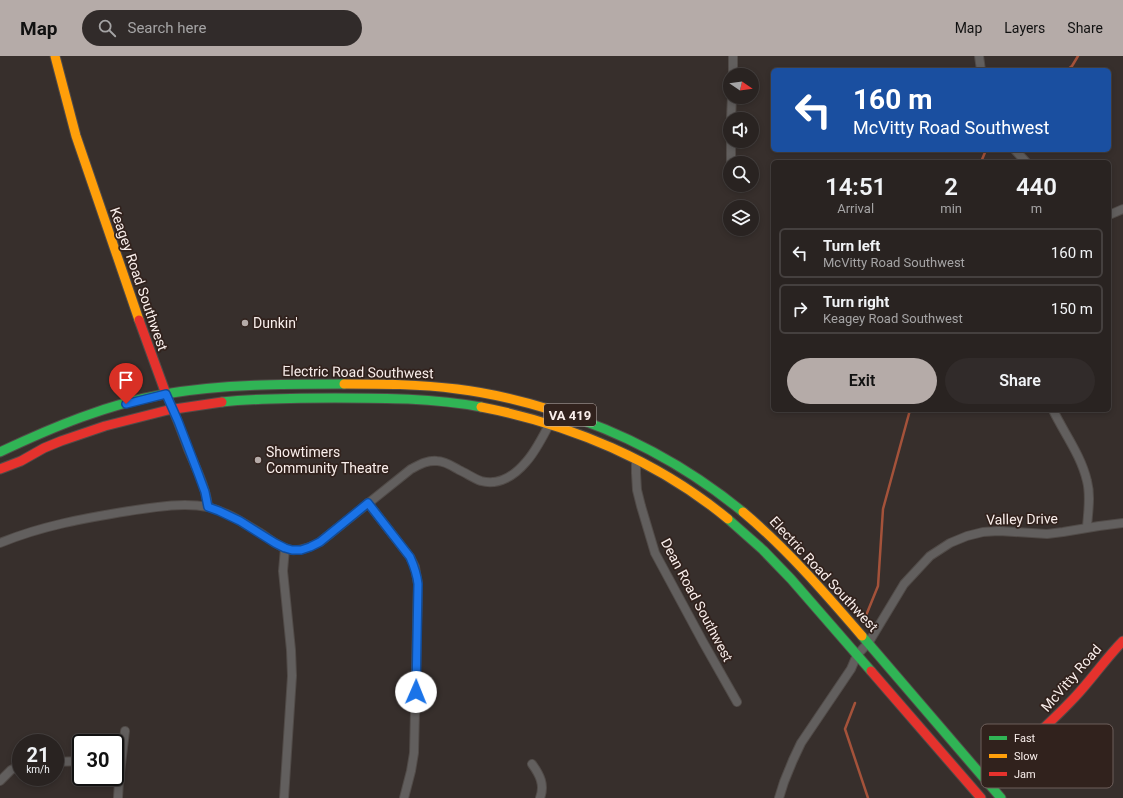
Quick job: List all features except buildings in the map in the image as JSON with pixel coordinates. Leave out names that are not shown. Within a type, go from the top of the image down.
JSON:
[{"type":"main road","name":"Keagey Road Southwest","points":[[55,56],[76,136],[129,294],[166,394]]},
{"type":"main road","name":"Electric Road Southwest","points":[[0,452],[42,432],[113,407],[166,394],[230,387],[287,384],[422,385],[499,396],[533,404],[576,417],[644,447],[673,464],[705,484],[758,524],[792,558],[869,642],[981,775]]},
{"type":"main road","name":"Electric Road Southwest","points":[[0,469],[19,462],[50,445],[80,434],[120,422],[173,409],[214,403],[288,399],[422,399],[496,409],[550,423],[606,445],[665,475],[696,495],[747,534],[781,566],[981,798]]},
{"type":"main road","name":"McVitty Road","points":[[1048,724],[1077,695],[1123,641]]},
{"type":"main road","name":"Electric Road Southwest","points":[[992,788],[1001,798]]},
{"type":"street","points":[[733,56],[733,68]]},
{"type":"street","points":[[979,56],[981,68]]},
{"type":"street","points":[[1017,152],[1024,160]]},
{"type":"street","points":[[1111,214],[1123,209]]},
{"type":"street","name":"Keagey Road Southwest","points":[[166,394],[205,492],[208,507]]},
{"type":"street","points":[[1054,412],[1076,452],[1087,480],[1089,491],[1087,527]]},
{"type":"street","points":[[0,543],[52,526],[100,516],[154,507],[195,505],[208,507],[240,521],[285,548],[301,550],[320,542],[419,464],[428,461],[444,462],[482,481],[498,482],[508,477],[517,472],[530,457],[550,423]]},
{"type":"street","name":"Dean Road Southwest","points":[[636,460],[637,490],[655,553],[737,702]]},
{"type":"street","points":[[368,503],[410,557],[418,584],[414,753],[404,798]]},
{"type":"street","name":"Valley Drive","points":[[779,798],[784,782],[801,743],[851,669],[857,655],[869,642],[904,584],[930,556],[950,542],[983,532],[999,531],[1047,534],[1123,523]]},
{"type":"street","points":[[284,798],[292,676],[291,650],[283,571],[285,548]]},
{"type":"street","points":[[124,735],[125,731]]},
{"type":"street","points":[[532,764],[542,781],[542,793],[540,798]]},
{"type":"street","points":[[0,781],[12,770]]},
{"type":"street","points":[[118,786],[118,798]]},
{"type":"waterway","points":[[1070,68],[1078,56]]},
{"type":"waterway","points":[[982,160],[985,152]]},
{"type":"waterway","points":[[865,618],[878,586],[883,509],[909,412]]},
{"type":"waterway","points":[[855,703],[845,729],[868,798]]},
{"type":"traffic: fast","points":[[0,452],[81,417],[144,398],[232,386],[344,384]]},
{"type":"traffic: fast","points":[[222,402],[278,398],[390,398],[427,400],[481,407]]},
{"type":"traffic: fast","points":[[555,411],[605,429],[654,452],[700,480],[743,512]]},
{"type":"traffic: fast","points":[[728,519],[763,550],[791,579],[871,671]]},
{"type":"traffic: fast","points":[[862,636],[981,775]]},
{"type":"traffic: fast","points":[[992,788],[1001,798]]},
{"type":"traffic: slow","points":[[55,56],[76,136],[139,320]]},
{"type":"traffic: slow","points":[[344,384],[386,384],[443,387],[506,398],[555,411]]},
{"type":"traffic: slow","points":[[481,407],[514,414],[547,424],[612,448],[672,479],[701,498],[728,519]]},
{"type":"traffic: slow","points":[[743,512],[790,556],[862,636]]},
{"type":"traffic: jam","points":[[139,320],[166,394]]},
{"type":"traffic: jam","points":[[0,469],[21,461],[44,448],[61,441],[105,426],[168,410],[222,402]]},
{"type":"traffic: jam","points":[[1047,724],[1081,690],[1123,641]]},
{"type":"traffic: jam","points":[[871,671],[981,798]]},
{"type":"place","name":"Dunkin'","points":[[245,323]]},
{"type":"place","name":"Showtimers Community Theatre","points":[[258,460]]},
{"type":"route","points":[[126,404],[166,394],[198,473],[205,492],[208,507],[240,521],[285,548],[301,550],[320,542],[368,503],[410,557],[418,577],[416,692]]}]
